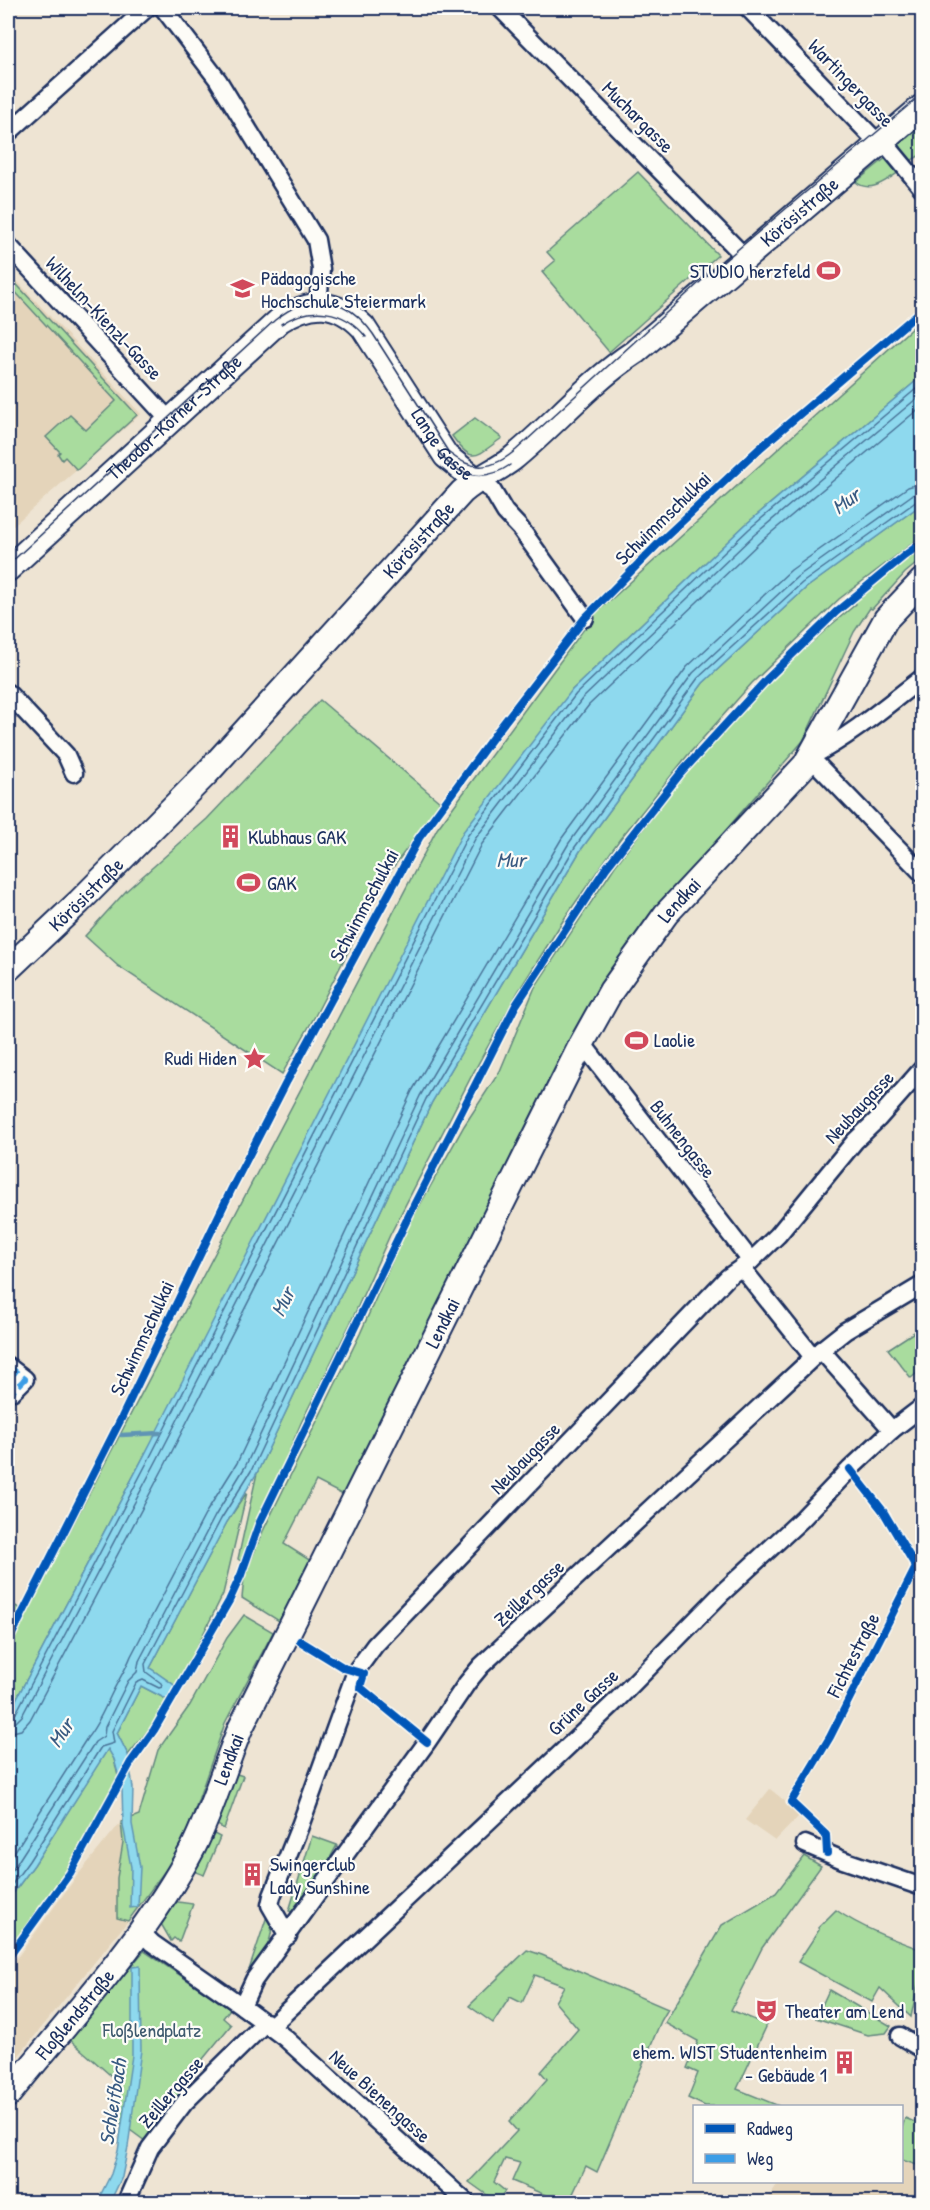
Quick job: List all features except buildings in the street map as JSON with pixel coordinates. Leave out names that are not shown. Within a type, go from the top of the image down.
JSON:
[{"type":"main road","name":"Körösistraße","points":[[8,969],[79,902],[207,774],[462,492],[476,480],[511,460],[610,369],[635,352],[922,107]]},
{"type":"main road","name":"Lange Gasse","points":[[318,305],[331,307],[355,319],[370,336],[446,456],[476,480]]},
{"type":"main road","name":"Theodor-Körner-Straße","points":[[8,569],[280,320],[292,313],[318,305]]},
{"type":"main road","name":"Lendkai","points":[[140,1931],[193,1847],[204,1825],[240,1730],[582,1043],[611,991],[666,914],[806,765],[886,619],[922,581]]},
{"type":"main road","name":"Floßlendstraße","points":[[8,2096],[140,1931]]},
{"type":"street","points":[[8,133],[147,8]]},
{"type":"street","points":[[162,8],[218,80],[316,240],[321,269],[318,305]]},
{"type":"street","name":"Muchargasse","points":[[500,8],[745,257]]},
{"type":"street","name":"Wartingergasse","points":[[748,8],[879,144],[889,148],[922,188]]},
{"type":"street","name":"Wilhelm-Kienzl-Gasse","points":[[8,245],[170,420]]},
{"type":"street","name":"Lange Gasse","points":[[476,480],[492,490],[505,512],[520,528],[585,618]]},
{"type":"street","name":"Lendkai","points":[[810,757],[831,747],[865,724],[922,678]]},
{"type":"street","points":[[8,693],[66,755],[74,773]]},
{"type":"street","points":[[810,757],[922,873]]},
{"type":"street","name":"Buhnengasse","points":[[582,1043],[746,1264],[817,1353],[892,1430]]},
{"type":"street","name":"Neubaugasse","points":[[288,1936],[270,1905],[272,1896],[356,1671],[375,1645],[728,1277],[778,1235],[855,1141],[878,1119],[922,1069]]},
{"type":"street","name":"Zeillergasse","points":[[242,2006],[254,1980],[481,1666],[817,1353],[845,1331],[922,1284]]},
{"type":"street","points":[[8,1367],[25,1379],[10,1389]]},
{"type":"street","name":"Grüne Gasse","points":[[268,2024],[613,1704],[729,1586],[802,1519],[892,1430],[922,1407]]},
{"type":"street","points":[[805,1844],[843,1860],[922,1887]]},
{"type":"street","points":[[140,1931],[152,1943],[268,2024]]},
{"type":"street","name":"Zeillergasse","points":[[126,2202],[150,2148],[185,2102],[268,2024]]},
{"type":"street","name":"Neue Bienengasse","points":[[268,2024],[466,2202]]},
{"type":"street","points":[[900,2036],[922,2049]]},
{"type":"shaded area","points":[[8,271],[141,414],[8,530]]},
{"type":"shaded area","points":[[770,1789],[801,1814],[775,1841],[745,1820]]},
{"type":"shaded area","points":[[121,1822],[123,1842],[117,1878],[117,1917],[128,1921],[8,2069],[8,1970],[77,1876]]},
{"type":"shaded area","points":[[903,2160],[922,2168],[922,2202],[765,2202],[778,2183],[903,2183]]},
{"type":"green space","points":[[922,125],[922,154],[909,162],[902,152],[899,141],[904,135],[907,138]]},
{"type":"green space","points":[[887,157],[902,170],[874,186],[862,186],[856,182]]},
{"type":"green space","points":[[638,172],[718,255],[609,352],[542,272],[555,261],[547,252]]},
{"type":"green space","points":[[8,275],[137,415],[77,470],[65,457],[62,460],[58,454],[60,452],[46,437],[70,415],[86,430],[116,401],[8,284]]},
{"type":"green space","points":[[922,319],[922,376],[745,525],[572,690],[145,1454],[8,1715],[8,1602],[21,1609],[58,1553],[437,829],[595,614]]},
{"type":"green space","points":[[475,418],[502,438],[486,450],[470,455],[452,436]]},
{"type":"green space","points":[[922,504],[922,536],[839,599],[752,683],[687,756],[620,839],[566,916],[518,992],[472,1075],[390,1235],[350,1324],[301,1423],[242,1562],[238,1559],[257,1473],[432,1102],[580,851],[703,683],[806,588]]},
{"type":"green space","points":[[922,547],[922,559],[905,573],[872,609],[870,608],[854,632],[803,741],[662,904],[345,1496],[316,1481],[284,1544],[311,1561],[279,1621],[242,1598],[244,1578],[263,1531],[360,1334],[406,1230],[464,1126],[500,1071],[535,987],[615,866],[687,771],[775,676],[856,604],[855,601],[879,578]]},
{"type":"green space","name":"GAK","points":[[320,700],[441,803],[388,874],[315,1016],[282,1074],[118,966],[85,936],[126,891],[207,819]]},
{"type":"green space","points":[[922,1327],[922,1344],[917,1349],[922,1358],[922,1369],[911,1378],[888,1349]]},
{"type":"green space","points":[[247,1492],[223,1594],[177,1687],[150,1668],[227,1522]]},
{"type":"green space","points":[[244,1615],[273,1632],[225,1723],[181,1849],[128,1921],[117,1918],[117,1878],[123,1842],[121,1822],[139,1815],[158,1750],[190,1705],[227,1638]]},
{"type":"green space","points":[[141,1686],[168,1700],[154,1723],[128,1755],[117,1733]]},
{"type":"green space","points":[[108,1748],[114,1759],[118,1776],[69,1869],[8,1952],[8,1900],[34,1865]]},
{"type":"green space","points":[[231,1772],[243,1776],[224,1829],[214,1823]]},
{"type":"green space","points":[[214,1834],[220,1837],[204,1875],[191,1870],[208,1836]]},
{"type":"green space","points":[[312,1836],[337,1845],[324,1869],[299,1901],[300,1906],[293,1912],[289,1911]]},
{"type":"green space","points":[[804,1856],[821,1866],[762,1948],[731,2010],[767,2025],[737,2089],[777,2105],[703,2105],[688,2098],[698,2073],[687,2068],[698,2041],[665,2023],[722,1925],[776,1893]]},
{"type":"green space","points":[[171,1901],[193,1904],[179,1942],[174,1938],[171,1941],[160,1922]]},
{"type":"green space","points":[[836,1910],[867,1928],[922,1950],[922,1965],[911,2017],[880,1988],[872,2002],[798,1962],[819,1930],[818,1928]]},
{"type":"green space","points":[[267,1916],[270,1922],[270,1938],[258,1962],[248,1973]]},
{"type":"green space","points":[[527,1950],[668,2009],[597,2172],[586,2166],[569,2202],[562,2202],[512,2181],[520,2163],[505,2159],[494,2182],[505,2191],[497,2202],[469,2182],[517,2131],[509,2122],[547,2079],[541,2072],[578,2029],[555,2002],[564,1986],[535,1975],[522,2003],[510,1997],[493,2023],[469,2006]]},
{"type":"green space","name":"Floßlendplatz","points":[[144,1951],[230,2009],[223,2018],[231,2025],[184,2082],[190,2088],[145,2141],[111,2116],[117,2081],[69,2039]]},
{"type":"green space","points":[[829,1990],[891,2026],[886,2033],[868,2035],[816,2018]]},
{"type":"green space","points":[[905,2118],[922,2125],[922,2150],[917,2165],[903,2160]]},
{"type":"water","name":"Mur","points":[[922,376],[922,504],[806,588],[703,683],[580,851],[432,1102],[257,1473],[227,1522],[150,1668],[177,1687],[168,1700],[141,1686],[117,1733],[128,1755],[133,1788],[132,1824],[140,1867],[138,1907],[130,1908],[131,1867],[123,1825],[122,1788],[114,1759],[108,1749],[34,1865],[8,1900],[8,1715],[145,1454],[463,832],[572,690],[745,525]]},
{"type":"water","points":[[140,1966],[141,2050],[128,2147],[122,2177],[110,2202],[97,2202],[111,2174],[118,2151],[132,2055],[132,1967]]},
{"type":"waterway","points":[[121,1435],[160,1433]]},
{"type":"tram line","points":[[8,565],[275,320],[289,310],[315,301],[340,305],[363,321],[449,453],[474,466],[499,462],[516,450],[711,272],[922,94]]},
{"type":"tram line","points":[[281,324],[304,314],[326,313],[348,320],[366,337]]},
{"type":"tram line","points":[[438,451],[453,467],[471,475],[490,474],[510,465]]},
{"type":"marked path","points":[[8,1366],[25,1379],[13,1391],[8,1387]]},
{"type":"cycle path","name":"Schwimmschulkai","points":[[8,1642],[121,1419],[232,1188],[287,1081],[419,838],[585,618],[659,543],[760,448],[922,310]]},
{"type":"cycle path","points":[[8,1958],[70,1873],[131,1762],[154,1730],[229,1601],[259,1524],[415,1203],[516,1005],[606,868],[680,774],[768,678],[836,612],[922,543]]},
{"type":"cycle path","name":"Fichtestraße","points":[[827,1853],[826,1835],[791,1802],[830,1737],[916,1567],[883,1511],[850,1469]]},
{"type":"cycle path","points":[[300,1641],[344,1668],[364,1674],[360,1687],[427,1742]]},
{"type":"place","name":"STUDIO herzfeld","points":[[828,271]]},
{"type":"place","name":"Pädagogische Hochschule Steiermark","points":[[243,289]]},
{"type":"place","name":"Klubhaus GAK","points":[[230,837]]},
{"type":"place","name":"GAK","points":[[249,883]]},
{"type":"place","name":"Laolie","points":[[636,1040]]},
{"type":"place","name":"Rudi Hiden","points":[[255,1058]]},
{"type":"place","name":"Swingerclub Lady Sunshine","points":[[252,1875]]},
{"type":"place","name":"Theater am Lend","points":[[767,2011]]},
{"type":"place","name":"ehem. WIST Studentenheim - Gebäude 1","points":[[845,2063]]},
{"type":"water label","name":"Schleifbach","points":[[113,2102]]}]
